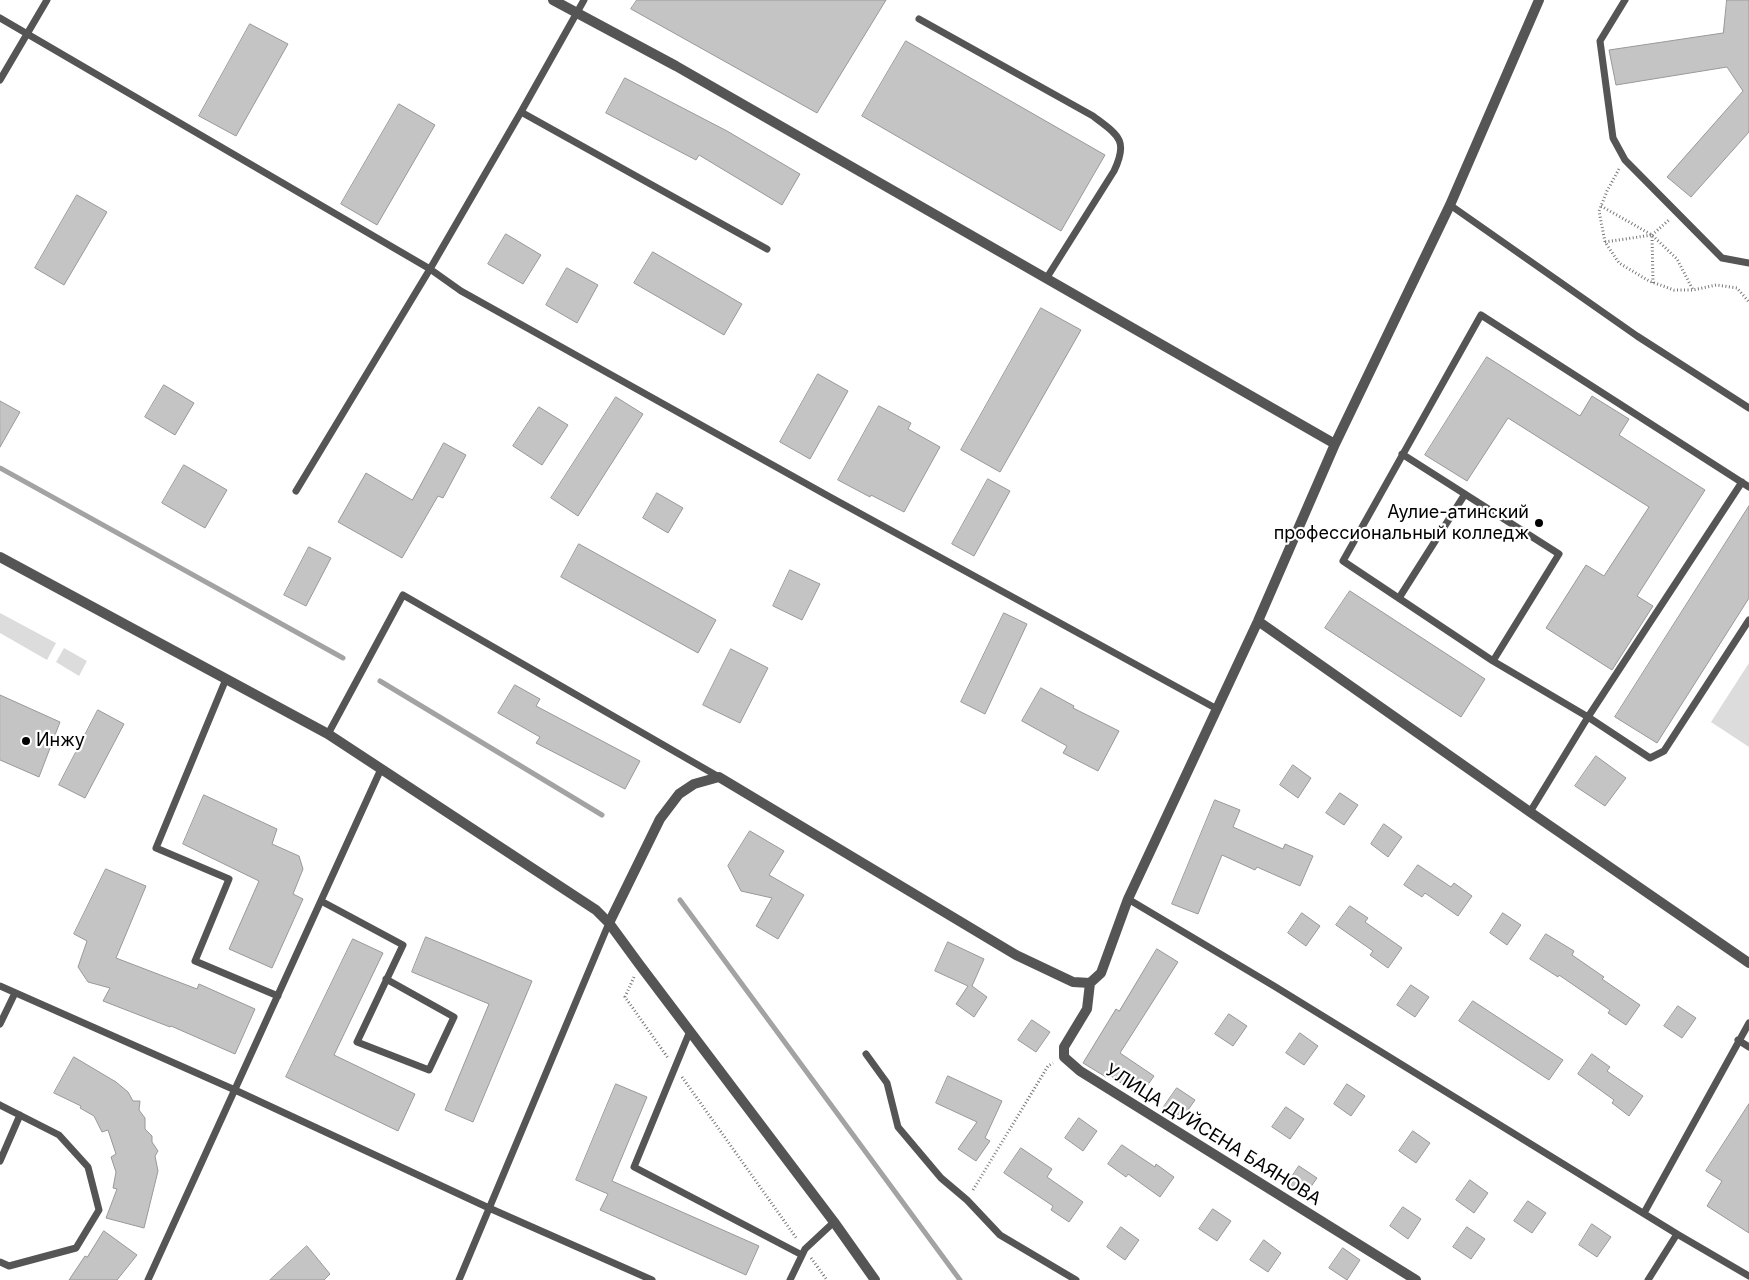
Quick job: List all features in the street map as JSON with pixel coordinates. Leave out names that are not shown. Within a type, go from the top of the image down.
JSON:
[{"type":"street","points":[[554,0],[676,66],[1335,444]]},
{"type":"street","points":[[1064,1057],[1064,1047],[1087,1009],[1090,983],[1101,973],[1128,899],[1258,621],[1335,444],[1450,204],[1539,0]]},
{"type":"street","points":[[0,557],[328,734],[596,910],[609,923],[640,964],[834,1222],[875,1280]]},
{"type":"street","points":[[1258,621],[1749,963]]},
{"type":"street","points":[[609,923],[660,819],[679,794],[694,784],[719,777],[1016,955],[1073,982],[1090,983]]},
{"type":"street","name":"УЛИЦА ДУЙСЕНА БАЯНОВА","points":[[1064,1057],[1080,1071],[1416,1280]]},
{"type":"lane","points":[[0,80],[47,0]]},
{"type":"lane","points":[[296,491],[430,269],[584,0]]},
{"type":"lane","points":[[1625,0],[1600,41],[1613,138],[1625,160],[1722,258],[1749,262]]},
{"type":"lane","points":[[0,18],[430,269],[486,305],[830,497],[1217,709]]},
{"type":"lane","points":[[919,19],[1093,116],[1118,138],[1121,157],[1046,279]]},
{"type":"lane","points":[[521,112],[766,249]]},
{"type":"lane","points":[[1450,204],[1637,336],[1749,408]]},
{"type":"lane","points":[[1530,812],[1588,717],[1746,484],[1481,315],[1343,561],[1493,661],[1588,717],[1650,758],[1664,751],[1749,620]]},
{"type":"lane","points":[[1402,454],[1559,554],[1493,661]]},
{"type":"lane","points":[[1399,598],[1465,494]]},
{"type":"lane","points":[[328,734],[403,595],[719,777]]},
{"type":"lane","points":[[226,679],[156,848],[229,879],[195,961],[278,996]]},
{"type":"lane","points":[[148,1280],[381,769]]},
{"type":"lane","points":[[1128,899],[1749,1276]]},
{"type":"lane","points":[[321,901],[403,945],[386,979],[357,1042],[429,1070],[454,1017],[386,979]]},
{"type":"lane","points":[[458,1280],[609,923]]},
{"type":"lane","points":[[0,986],[235,1090],[489,1208],[652,1280]]},
{"type":"lane","points":[[0,1024],[15,993]]},
{"type":"lane","points":[[1644,1213],[1749,1023]]},
{"type":"lane","points":[[690,1031],[634,1167],[803,1252]]},
{"type":"lane","points":[[1738,1040],[1749,1046]]},
{"type":"lane","points":[[866,1054],[887,1083],[898,1127],[941,1178],[967,1200],[1000,1235],[1076,1280]]},
{"type":"lane","points":[[0,1105],[59,1135],[88,1167],[99,1210],[76,1248],[9,1266],[0,1262]]},
{"type":"lane","points":[[0,1160],[20,1115]]},
{"type":"lane","points":[[790,1280],[803,1252],[834,1222]]},
{"type":"lane","points":[[1648,1280],[1677,1234]]},
{"type":"path","points":[[1625,160],[1607,191],[1599,211],[1605,242],[1619,263],[1653,283],[1674,290],[1693,290],[1716,285],[1737,288],[1749,302]]},
{"type":"path","points":[[1601,206],[1652,235],[1677,259],[1693,290]]},
{"type":"path","points":[[1605,242],[1652,235],[1678,213]]},
{"type":"path","points":[[1652,235],[1653,283]]},
{"type":"path","points":[[640,964],[625,998],[803,1252],[827,1280]]},
{"type":"path","points":[[967,1200],[1048,1066],[1064,1057]]},
{"type":"shaded area","points":[[0,613],[56,643],[47,660],[0,633]]},
{"type":"shaded area","points":[[64,648],[87,661],[79,676],[56,662]]},
{"type":"shaded area","points":[[1749,663],[1749,747],[1711,722]]},
{"type":"building","points":[[637,0],[886,0],[817,113],[631,9]]},
{"type":"building","points":[[1727,0],[1749,0],[1749,132],[1691,197],[1667,177],[1743,91],[1727,67],[1616,85],[1609,50],[1723,33]]},
{"type":"building","points":[[250,24],[288,44],[236,136],[199,116]]},
{"type":"building","points":[[906,41],[1105,155],[1061,231],[862,116]]},
{"type":"building","points":[[625,78],[727,131],[800,174],[782,205],[699,155],[696,160],[606,113]]},
{"type":"building","points":[[399,104],[435,125],[377,225],[341,204]]},
{"type":"building","points":[[77,195],[107,212],[64,285],[35,268]]},
{"type":"building","points":[[506,234],[541,255],[523,284],[488,264]]},
{"type":"building","points":[[653,252],[742,304],[724,335],[634,283]]},
{"type":"building","points":[[567,268],[598,285],[577,323],[546,305]]},
{"type":"building","points":[[1041,308],[1081,330],[1000,472],[961,450]]},
{"type":"building","name":"Аулие-атинский профессиональный колледж","points":[[1487,357],[1580,416],[1592,396],[1629,419],[1619,435],[1705,490],[1637,596],[1653,606],[1612,670],[1546,628],[1586,565],[1604,576],[1649,507],[1508,418],[1467,481],[1425,455]]},
{"type":"building","points":[[818,374],[848,391],[810,459],[780,442]]},
{"type":"building","points":[[164,385],[194,403],[175,435],[145,417]]},
{"type":"building","points":[[616,397],[643,414],[578,516],[551,498]]},
{"type":"building","points":[[0,401],[20,412],[0,447]]},
{"type":"building","points":[[879,406],[911,423],[908,429],[940,447],[904,512],[838,480]]},
{"type":"building","points":[[539,407],[568,425],[542,465],[513,446]]},
{"type":"building","points":[[444,443],[466,455],[443,498],[438,496],[402,558],[338,522],[366,473],[412,500]]},
{"type":"building","points":[[184,465],[227,490],[205,528],[162,503]]},
{"type":"building","points":[[988,479],[1010,491],[974,556],[952,544]]},
{"type":"building","points":[[657,493],[683,508],[668,533],[643,518]]},
{"type":"building","points":[[1749,506],[1749,598],[1657,743],[1615,717]]},
{"type":"building","points":[[579,544],[716,620],[698,653],[561,577]]},
{"type":"building","points":[[309,547],[331,558],[306,606],[284,595]]},
{"type":"building","points":[[790,570],[820,584],[802,620],[773,606]]},
{"type":"building","points":[[1350,591],[1485,679],[1461,717],[1325,628]]},
{"type":"building","points":[[1004,613],[1027,624],[985,714],[961,702]]},
{"type":"building","points":[[731,649],[768,668],[740,723],[703,705]]},
{"type":"building","points":[[515,685],[540,699],[536,706],[640,761],[625,789],[536,743],[540,737],[498,713]]},
{"type":"building","points":[[1041,688],[1074,706],[1073,708],[1119,731],[1098,771],[1063,753],[1067,746],[1022,721]]},
{"type":"building","name":"Инжу","points":[[0,695],[60,722],[39,777],[0,760]]},
{"type":"building","points":[[98,710],[124,724],[85,798],[59,785]]},
{"type":"building","points":[[1596,756],[1626,778],[1605,806],[1575,786]]},
{"type":"building","points":[[1293,765],[1311,778],[1298,798],[1280,785]]},
{"type":"building","points":[[1340,793],[1358,805],[1344,825],[1326,813]]},
{"type":"building","points":[[204,795],[277,829],[272,844],[299,856],[303,869],[293,894],[303,899],[272,968],[229,949],[259,881],[183,844]]},
{"type":"building","points":[[1215,800],[1240,810],[1233,827],[1283,849],[1285,844],[1313,856],[1300,886],[1257,867],[1255,870],[1222,855],[1198,914],[1172,904]]},
{"type":"building","points":[[1384,824],[1402,837],[1388,857],[1371,844]]},
{"type":"building","points":[[750,831],[784,851],[769,875],[804,895],[778,939],[756,926],[772,898],[741,891],[728,866]]},
{"type":"building","points":[[1418,865],[1451,887],[1454,883],[1472,896],[1458,916],[1425,893],[1422,897],[1404,885]]},
{"type":"building","points":[[106,869],[146,886],[116,958],[197,989],[199,984],[255,1009],[235,1054],[171,1026],[103,1001],[110,988],[88,982],[78,967],[87,941],[74,934]]},
{"type":"building","points":[[1350,906],[1368,918],[1365,922],[1402,948],[1388,968],[1370,955],[1373,951],[1336,925]]},
{"type":"building","points":[[1302,913],[1320,926],[1306,946],[1288,933]]},
{"type":"building","points":[[1503,913],[1521,925],[1507,945],[1490,933]]},
{"type":"building","points":[[1546,934],[1574,951],[1572,955],[1604,977],[1602,979],[1640,1005],[1626,1025],[1608,1013],[1610,1010],[1559,975],[1558,977],[1530,959]]},
{"type":"building","points":[[426,937],[532,981],[473,1122],[445,1110],[489,1004],[412,972]]},
{"type":"building","points":[[353,939],[383,953],[334,1055],[415,1094],[398,1131],[286,1077]]},
{"type":"building","points":[[948,942],[984,959],[972,986],[987,997],[974,1017],[956,1004],[968,986],[935,971]]},
{"type":"building","points":[[1157,949],[1178,962],[1120,1053],[1154,1076],[1140,1096],[1108,1074],[1106,1077],[1083,1063],[1116,1009],[1119,1011]]},
{"type":"building","points":[[1411,985],[1429,997],[1415,1017],[1397,1005]]},
{"type":"building","points":[[1473,1001],[1563,1060],[1549,1080],[1459,1021]]},
{"type":"building","points":[[1678,1006],[1696,1018],[1682,1038],[1664,1026]]},
{"type":"building","points":[[1229,1014],[1247,1026],[1233,1046],[1215,1034]]},
{"type":"building","points":[[1032,1020],[1050,1032],[1036,1052],[1018,1040]]},
{"type":"building","points":[[1300,1033],[1318,1046],[1304,1065],[1286,1053]]},
{"type":"building","points":[[1592,1054],[1610,1067],[1607,1071],[1643,1096],[1629,1116],[1612,1103],[1614,1100],[1578,1074]]},
{"type":"building","points":[[74,1057],[116,1082],[128,1092],[133,1101],[140,1101],[139,1110],[145,1118],[145,1129],[152,1136],[152,1142],[158,1151],[155,1156],[158,1171],[144,1228],[106,1218],[117,1189],[113,1188],[116,1172],[111,1157],[116,1154],[108,1130],[102,1132],[94,1116],[80,1108],[81,1106],[54,1093]]},
{"type":"building","points":[[948,1076],[1002,1101],[985,1138],[990,1141],[976,1161],[958,1149],[977,1122],[936,1103]]},
{"type":"building","points":[[616,1084],[647,1097],[612,1181],[759,1246],[746,1275],[600,1210],[608,1194],[576,1180]]},
{"type":"building","points":[[1347,1084],[1365,1096],[1351,1116],[1334,1104]]},
{"type":"building","points":[[1177,1088],[1195,1100],[1181,1120],[1163,1108]]},
{"type":"building","points":[[1749,1104],[1749,1233],[1707,1206],[1722,1181],[1706,1171]]},
{"type":"building","points":[[1286,1107],[1304,1119],[1290,1139],[1272,1127]]},
{"type":"building","points":[[1079,1118],[1097,1131],[1083,1151],[1065,1138]]},
{"type":"building","points":[[1413,1131],[1430,1143],[1416,1163],[1399,1151]]},
{"type":"building","points":[[1122,1145],[1155,1167],[1156,1164],[1174,1177],[1160,1197],[1128,1174],[1126,1177],[1108,1164]]},
{"type":"building","points":[[1021,1148],[1052,1169],[1047,1177],[1083,1202],[1069,1222],[1051,1210],[1053,1206],[1004,1173]]},
{"type":"building","points":[[1299,1166],[1317,1178],[1303,1198],[1286,1186]]},
{"type":"building","points":[[1470,1180],[1488,1193],[1474,1213],[1456,1200]]},
{"type":"building","points":[[1528,1201],[1546,1213],[1532,1233],[1514,1221]]},
{"type":"building","points":[[1403,1207],[1421,1219],[1408,1239],[1390,1226]]},
{"type":"building","points":[[1213,1209],[1231,1221],[1217,1241],[1199,1229]]},
{"type":"building","points":[[1592,1224],[1611,1237],[1597,1257],[1579,1245]]},
{"type":"building","points":[[1121,1227],[1139,1240],[1125,1260],[1107,1247]]},
{"type":"building","points":[[1467,1227],[1485,1239],[1471,1259],[1453,1247]]},
{"type":"building","points":[[104,1231],[137,1255],[117,1280],[69,1280],[85,1256],[87,1257]]},
{"type":"building","points":[[1264,1240],[1281,1253],[1268,1272],[1250,1260]]},
{"type":"building","points":[[307,1246],[330,1274],[324,1280],[270,1280]]},
{"type":"building","points":[[1343,1248],[1360,1260],[1347,1280],[1329,1268]]},
{"type":"waterway","points":[[0,468],[343,658]]},
{"type":"waterway","points":[[380,681],[602,815]]},
{"type":"waterway","points":[[680,900],[960,1280]]},
{"type":"place","name":"Аулие-атинский профессиональный колледж","points":[[1539,523]]},
{"type":"place","name":"Инжу","points":[[26,741]]}]
